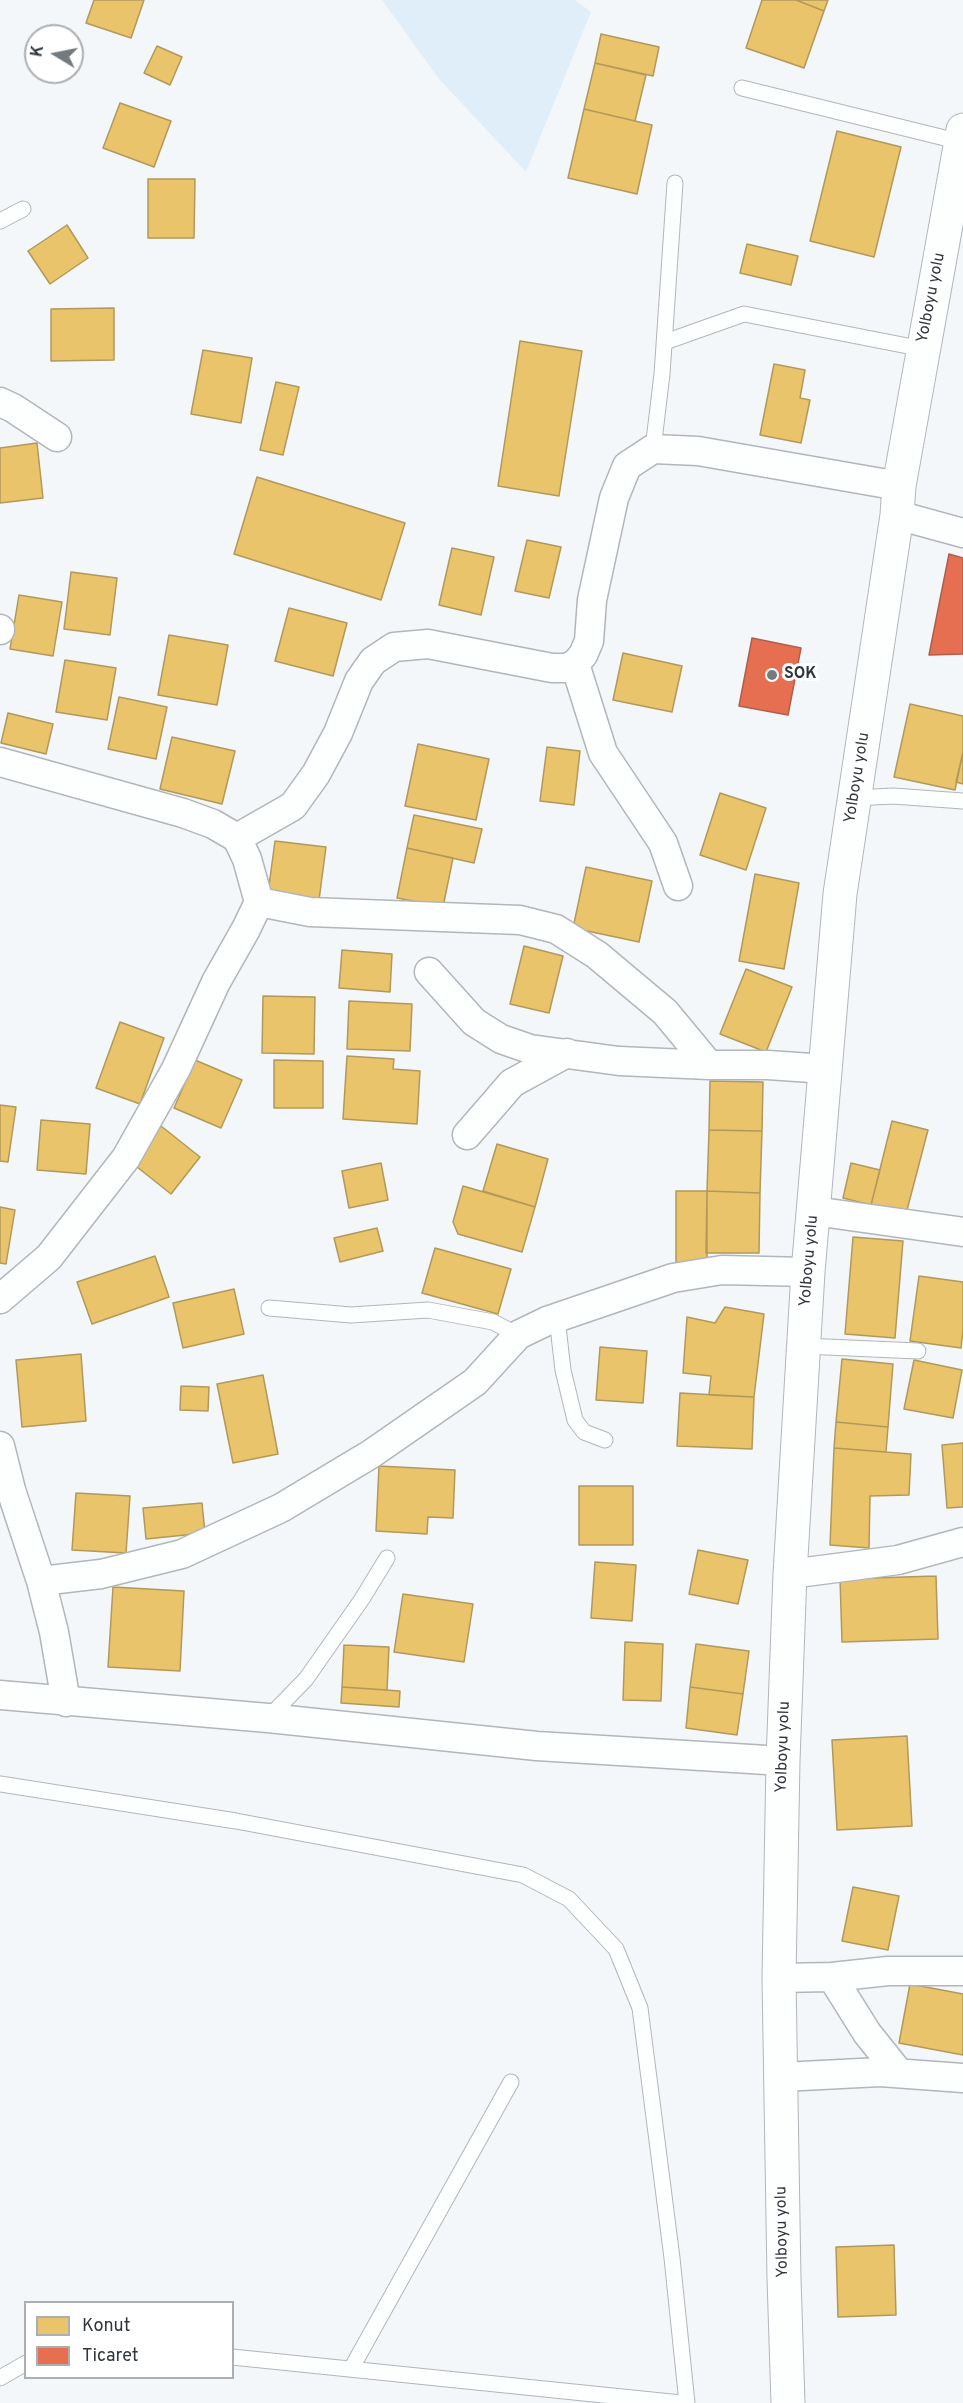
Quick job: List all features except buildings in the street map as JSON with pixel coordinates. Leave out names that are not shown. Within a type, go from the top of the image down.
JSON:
[{"type":"main road","name":"Yolboyu yolu","points":[[788,2403],[779,1978],[783,1761],[790,1574],[808,1272],[840,894],[898,501],[923,349],[958,192],[962,136]]},
{"type":"street","points":[[0,402],[57,437]]},
{"type":"street","points":[[237,838],[293,806],[316,774],[338,733],[359,681],[373,661],[393,647],[428,644],[552,668],[566,668],[575,664],[583,655],[589,641],[592,600],[614,498],[627,466],[653,449],[698,451],[898,501],[963,533]]},
{"type":"street","points":[[575,664],[603,753],[663,843],[678,886]]},
{"type":"street","points":[[0,762],[183,813],[213,824],[237,838],[247,860],[259,902],[216,982],[176,1070],[126,1158],[49,1257],[0,1299]]},
{"type":"street","points":[[259,902],[310,912],[520,920],[556,929],[597,955],[665,1012],[709,1065]]},
{"type":"street","points":[[429,972],[474,1022],[501,1039],[530,1049],[619,1061],[826,1069]]},
{"type":"street","points":[[467,1135],[512,1083],[567,1053]]},
{"type":"street","points":[[814,1211],[963,1232]]},
{"type":"street","points":[[41,1581],[101,1574],[182,1554],[281,1508],[371,1454],[475,1382],[518,1335],[557,1318],[673,1278],[722,1269],[808,1272]]},
{"type":"street","points":[[0,1446],[11,1490],[41,1581],[54,1632],[66,1702]]},
{"type":"street","points":[[790,1574],[898,1560],[963,1542]]},
{"type":"street","points":[[0,1695],[268,1718],[537,1746],[783,1761]]},
{"type":"street","points":[[779,1978],[832,1977],[888,1971],[963,1971]]},
{"type":"street","points":[[832,1977],[867,2033],[899,2073]]},
{"type":"street","points":[[782,2077],[880,2072],[963,2078]]},
{"type":"lane","points":[[742,88],[962,136]]},
{"type":"lane","points":[[653,449],[665,342],[675,183]]},
{"type":"lane","points":[[0,221],[23,208]]},
{"type":"lane","points":[[665,342],[744,314],[923,349]]},
{"type":"lane","points":[[855,798],[893,796],[963,801]]},
{"type":"lane","points":[[269,1308],[351,1315],[428,1310],[493,1322],[518,1335]]},
{"type":"lane","points":[[557,1318],[563,1370],[575,1420],[584,1432],[605,1440]]},
{"type":"lane","points":[[804,1346],[918,1351]]},
{"type":"lane","points":[[268,1718],[306,1679],[362,1599],[387,1558]]},
{"type":"lane","points":[[0,1784],[236,1821],[523,1875],[569,1899],[616,1949],[640,2008],[672,2258],[687,2403]]},
{"type":"lane","points":[[351,2369],[511,2082]]},
{"type":"lane","points":[[234,2357],[681,2403]]},
{"type":"lane","points":[[0,2378],[24,2364]]},
{"type":"shaded area","points":[[382,0],[575,0],[591,12],[526,172],[439,79]]},
{"type":"place","name":"SOK","points":[[772,675]]}]
